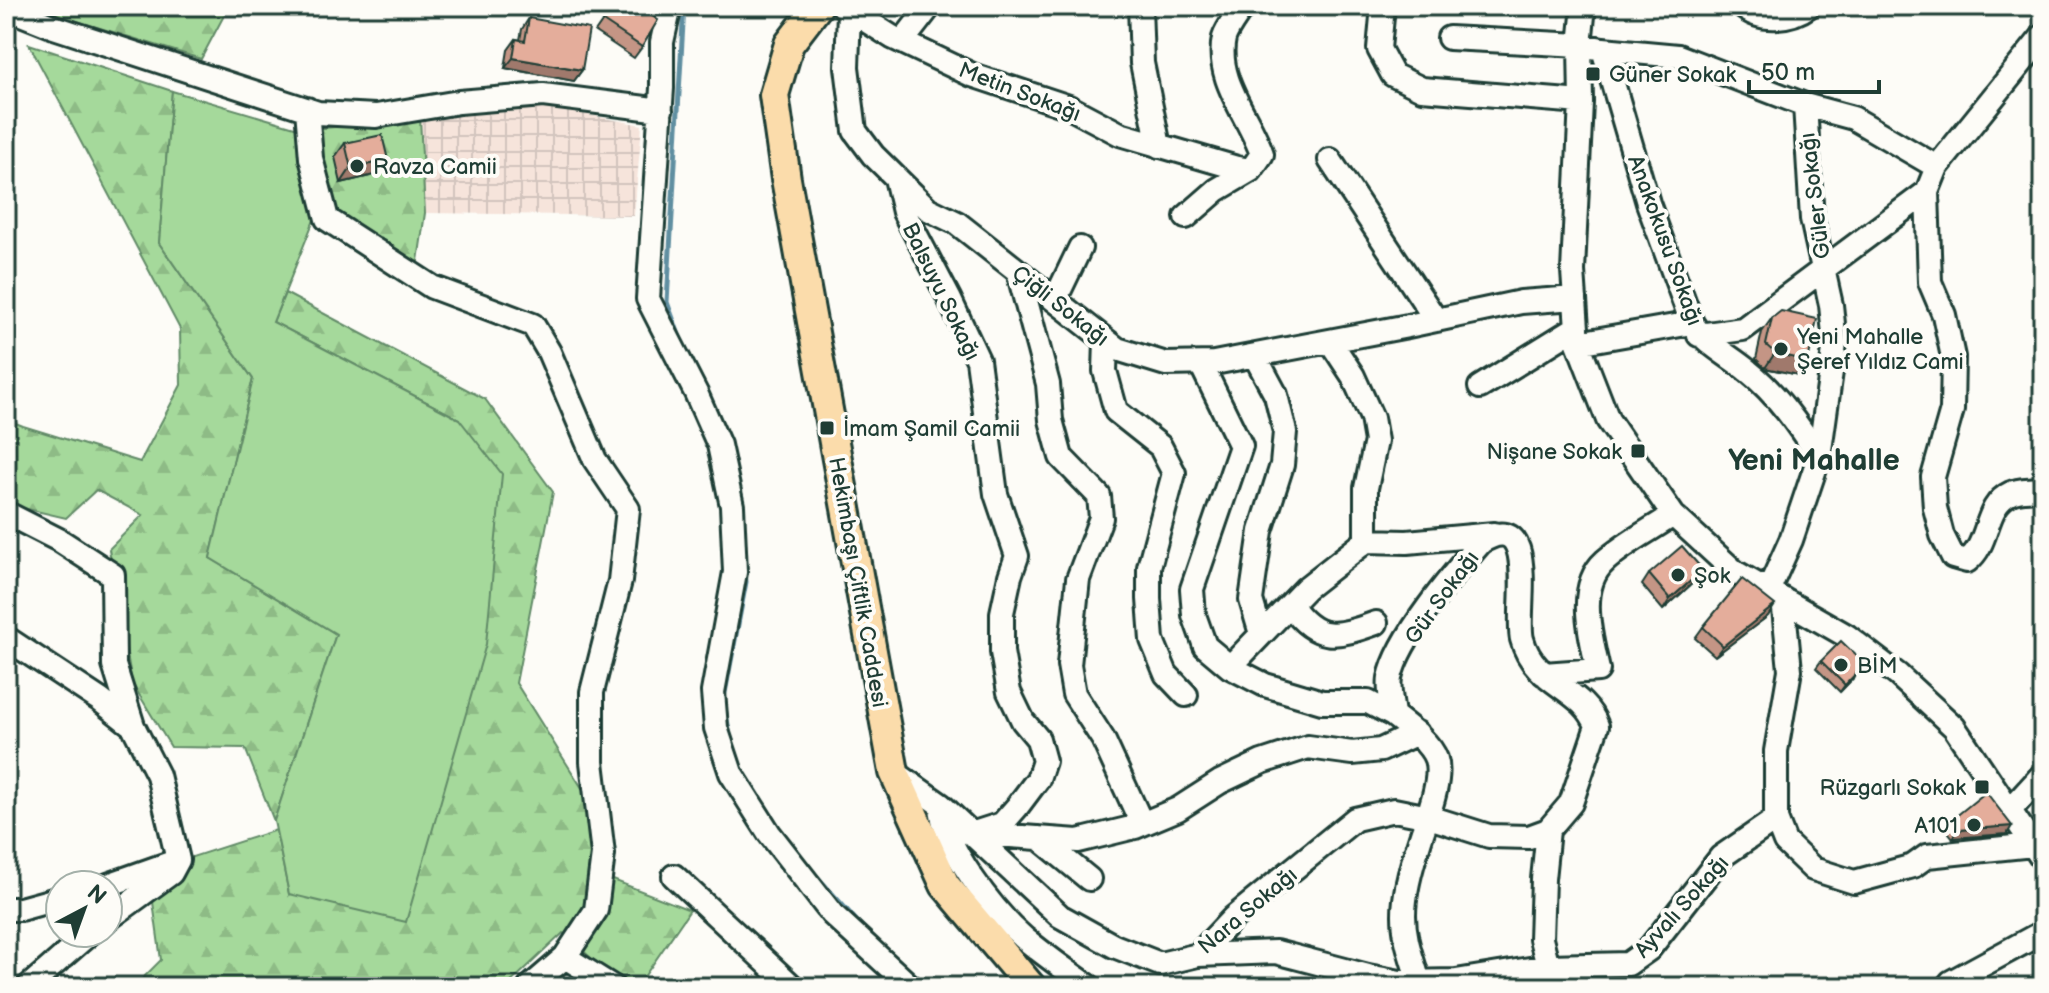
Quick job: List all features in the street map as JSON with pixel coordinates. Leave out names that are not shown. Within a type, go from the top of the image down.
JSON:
[{"type":"main road","name":"Hekimbaşı Çiftlik Caddesi","points":[[818,6],[789,44],[774,95],[786,179],[894,772],[945,885],[1031,987]]},
{"type":"street","points":[[670,6],[662,42],[661,110],[648,299],[719,445],[732,506],[735,572],[713,692],[716,728],[731,773],[769,833],[832,914],[911,987]]},
{"type":"street","points":[[902,42],[930,6]]},
{"type":"street","points":[[1140,6],[1142,63],[1159,146]]},
{"type":"street","points":[[1186,217],[1217,190],[1251,170],[1262,154],[1245,114],[1225,80],[1224,38],[1243,6]]},
{"type":"street","points":[[1383,6],[1379,49],[1393,75],[1422,89],[1581,102]]},
{"type":"street","points":[[1584,6],[1573,271],[1578,335],[1608,420],[1673,515],[1735,572],[1847,636],[1898,675],[1954,727],[2038,852]]},
{"type":"street","points":[[1742,6],[1755,16],[1780,17],[1800,13],[1809,6]]},
{"type":"street","points":[[6,8],[54,27],[318,113],[376,116],[459,102],[543,95],[661,110]]},
{"type":"street","name":"Metin Sokağı","points":[[846,8],[902,42],[972,75],[1069,107],[1120,134],[1251,170]]},
{"type":"street","name":"Çiğli Sokağı","points":[[846,8],[847,67],[855,131],[873,155],[928,209],[957,223],[1117,349],[1166,364],[1201,364],[1255,356],[1521,302],[1575,298]]},
{"type":"street","points":[[2043,36],[1937,167],[1927,192],[1930,282],[1944,315],[1953,357],[1952,410],[1933,477],[1935,508],[1942,535],[1953,557],[1967,561],[1977,553],[1989,518],[2008,494],[2019,489],[2043,488]]},
{"type":"street","points":[[1449,38],[1580,45],[1678,56],[1805,105]]},
{"type":"street","name":"Anakokusu Sokağı","points":[[1603,49],[1648,203],[1695,329],[1751,372],[1793,417],[1819,457]]},
{"type":"street","name":"Güler Sokağı","points":[[1776,595],[1819,457],[1835,343],[1812,219],[1805,105],[1853,118],[1937,167]]},
{"type":"street","points":[[307,109],[311,158],[327,219],[432,287],[508,313],[533,325],[549,352],[595,460],[628,509],[620,581],[592,692],[592,762],[603,854],[596,910],[565,957],[530,987]]},
{"type":"street","points":[[1330,160],[1436,320]]},
{"type":"street","name":"Balsuyu Sokağı","points":[[896,178],[904,212],[978,360],[996,494],[1014,539],[1017,556],[1002,613],[1009,692],[1023,721],[1038,739],[1044,761],[1038,779],[1002,824],[971,834]]},
{"type":"street","points":[[1480,387],[1578,335],[1743,329],[1927,192]]},
{"type":"street","points":[[1055,300],[1080,248]]},
{"type":"street","points":[[1018,271],[1048,384],[1051,420],[1061,457],[1099,496],[1101,518],[1078,579],[1069,665],[1074,694],[1103,739],[1142,824]]},
{"type":"street","points":[[1106,341],[1105,371],[1116,411],[1160,446],[1174,473],[1149,567],[1149,599],[1152,640],[1166,674],[1186,695]]},
{"type":"street","points":[[1330,341],[1353,376],[1372,418],[1376,441],[1366,488],[1366,541]]},
{"type":"street","points":[[1255,356],[1276,395],[1285,432],[1282,465],[1261,531],[1251,600],[1261,634]]},
{"type":"street","points":[[1201,364],[1241,446],[1192,589],[1194,615],[1205,646],[1230,667],[1265,685],[1322,702],[1368,702],[1417,733],[1436,759],[1429,817],[1419,843],[1404,912],[1406,945],[1419,985]]},
{"type":"street","points":[[6,513],[59,540],[113,575],[114,665],[133,726],[158,775],[178,860],[171,873],[124,907]]},
{"type":"street","points":[[1544,674],[1598,670],[1587,612],[1592,584],[1603,563],[1673,515]]},
{"type":"street","points":[[1230,667],[1306,588],[1366,541],[1407,542],[1494,534]]},
{"type":"street","name":"Gür Sokağı","points":[[1393,715],[1389,680],[1398,657],[1427,609],[1481,542],[1494,534],[1514,538],[1518,546],[1523,593],[1521,637],[1531,663],[1586,705],[1597,726],[1571,803],[1548,830]]},
{"type":"street","points":[[1776,595],[1790,670],[1776,751],[1776,819],[1785,842],[1813,869],[1854,882],[1913,866],[1927,856],[2038,852]]},
{"type":"street","points":[[1290,605],[1303,624],[1316,632],[1346,634],[1376,623]]},
{"type":"street","points":[[6,638],[100,700],[133,726]]},
{"type":"street","points":[[971,834],[1078,841],[1142,824],[1178,809],[1220,782],[1308,747],[1352,753],[1381,750],[1417,733]]},
{"type":"street","name":"Nara Sokağı","points":[[894,772],[941,805],[1060,916],[1114,946],[1160,964],[1198,955],[1233,918],[1355,819],[1394,810],[1429,817],[1489,836],[1529,837],[1548,830]]},
{"type":"street","points":[[2010,810],[2040,781]]},
{"type":"street","points":[[941,805],[941,821],[956,851],[991,901],[1023,937],[1090,987]]},
{"type":"street","name":"Ayvalı Sokağı","points":[[1198,955],[1276,952],[1368,976],[1419,985],[1548,966],[1628,964],[1649,949],[1721,857],[1776,819]]},
{"type":"street","points":[[1548,830],[1541,939],[1548,966]]},
{"type":"street","points":[[1039,838],[1089,879]]},
{"type":"street","points":[[124,879],[178,860]]},
{"type":"street","points":[[674,876],[793,987]]},
{"type":"street","points":[[6,909],[44,902]]},
{"type":"street","points":[[1947,987],[2043,932]]},
{"type":"street","points":[[28,987],[72,949]]},
{"type":"street","points":[[565,957],[613,987]]},
{"type":"street","points":[[1628,964],[1633,987]]},
{"type":"shaded area","points":[[545,107],[642,125],[634,216],[425,213],[420,118]]},
{"type":"green space","points":[[28,6],[229,6],[201,59]]},
{"type":"green space","points":[[29,44],[172,91],[159,243],[253,379],[210,558],[336,634],[274,821],[245,748],[171,747],[132,683],[109,549],[143,515],[96,490],[66,518],[6,504],[6,419],[140,462],[181,385],[180,329]]},
{"type":"green space","points":[[172,91],[305,130],[322,200],[273,322],[459,419],[502,474],[486,644],[406,922],[289,894],[274,821],[336,634],[210,558],[253,379],[159,243]]},
{"type":"green space","points":[[420,118],[425,213],[417,268],[367,245],[322,200],[305,130]]},
{"type":"green space","points":[[285,293],[485,399],[553,492],[516,683],[592,804],[613,880],[690,910],[637,987],[624,987],[563,933],[506,987],[134,987],[161,960],[153,902],[192,857],[276,830],[289,894],[459,419],[273,322]]},
{"type":"building","points":[[613,6],[653,8],[649,14],[658,20],[642,47],[603,21]]},
{"type":"building","points":[[529,18],[589,29],[582,70],[513,58],[516,39],[525,41]]},
{"type":"building","points":[[382,135],[388,160],[351,168],[345,143]]},
{"type":"building","points":[[1781,311],[1817,319],[1808,361],[1775,353],[1766,345],[1772,318]]},
{"type":"building","points":[[1682,546],[1703,570],[1670,599],[1649,574]]},
{"type":"building","points":[[1742,579],[1775,605],[1723,646],[1703,627]]},
{"type":"building","points":[[1841,641],[1865,664],[1845,685],[1821,661]]},
{"type":"building","points":[[1986,792],[2012,826],[1958,830],[1950,821]]},
{"type":"waterway","points":[[682,343],[667,302],[684,6]]},
{"type":"waterway","points":[[724,698],[746,582],[745,571]]},
{"type":"waterway","points":[[725,708],[731,742]]},
{"type":"waterway","points":[[812,871],[861,926]]},
{"type":"place","name":"Güner Sokak","points":[[1593,74]]},
{"type":"place","name":"Ravza Camii","points":[[357,166]]},
{"type":"place","name":"Yeni Mahalle Şeref Yıldız Cami","points":[[1781,349]]},
{"type":"place","name":"İmam Şamil Camii","points":[[827,428]]},
{"type":"place","name":"Nişane Sokak","points":[[1638,451]]},
{"type":"place","name":"Şok","points":[[1678,575]]},
{"type":"place","name":"BİM","points":[[1841,665]]},
{"type":"place","name":"Rüzgarlı Sokak","points":[[1982,787]]},
{"type":"place","name":"A101","points":[[1974,825]]},
{"type":"district","name":"Yeni Mahalle","points":[[1814,460]]}]
